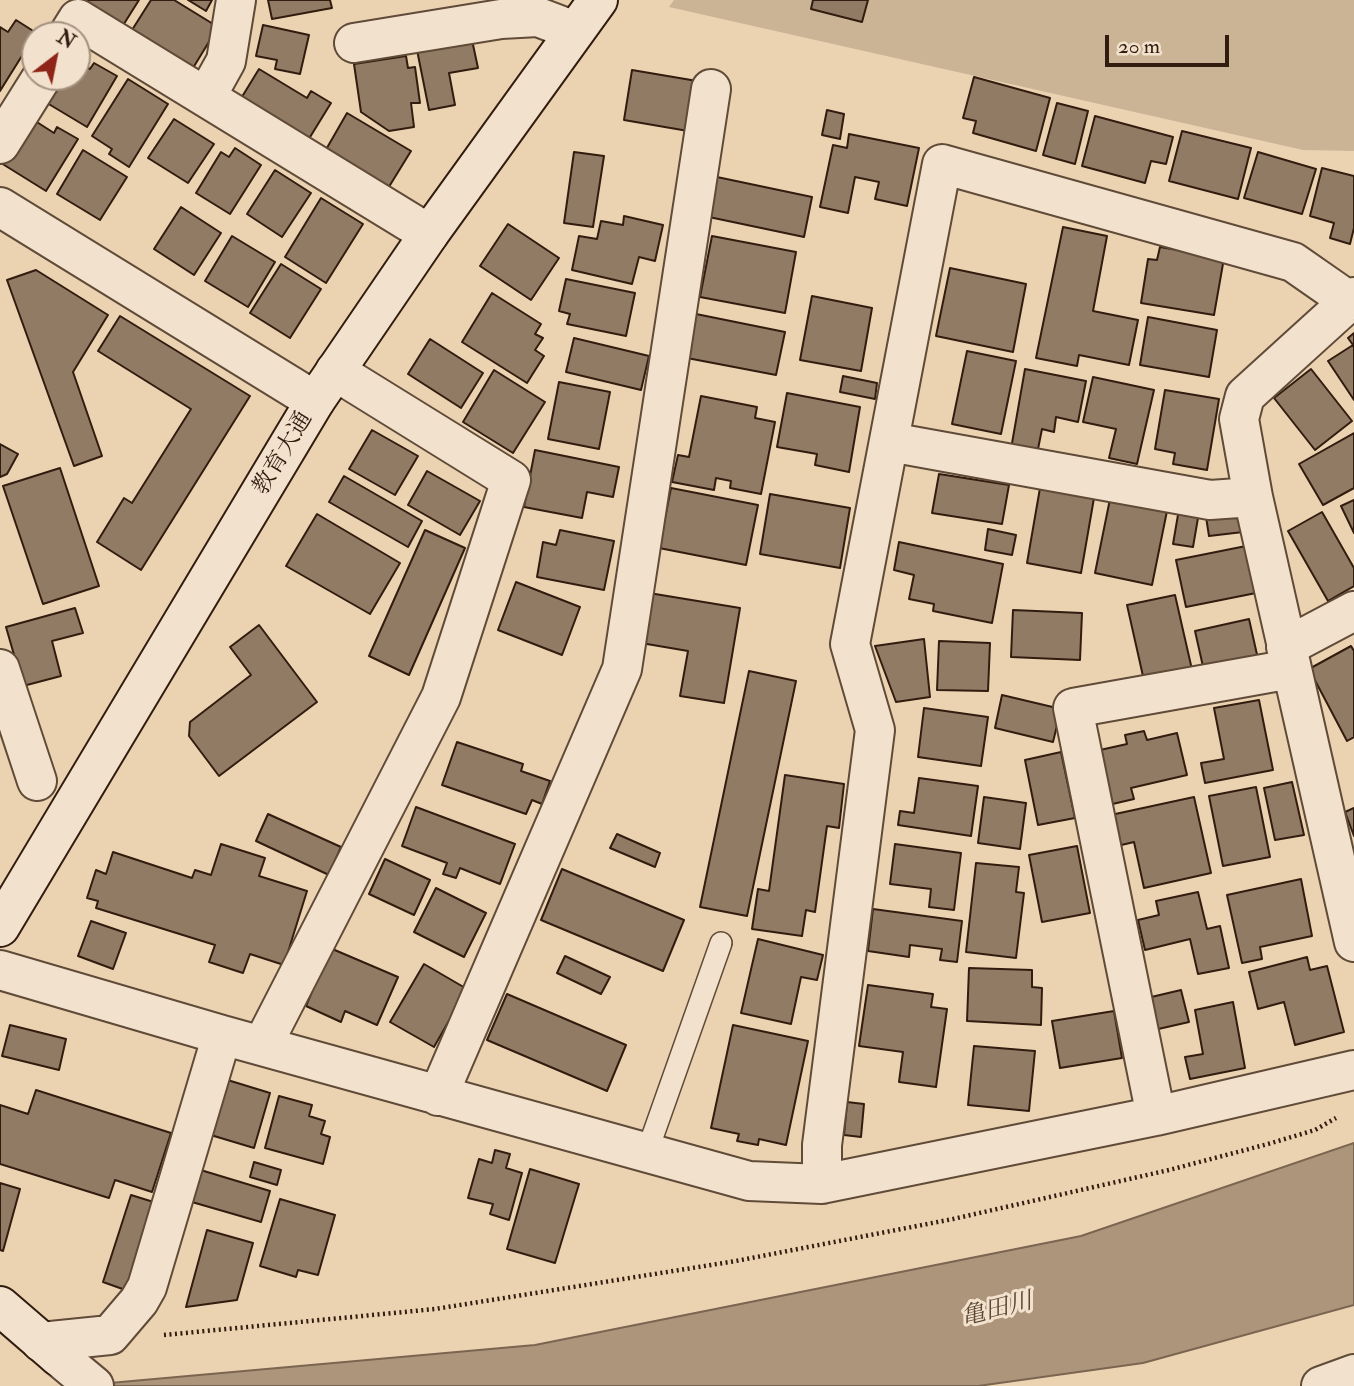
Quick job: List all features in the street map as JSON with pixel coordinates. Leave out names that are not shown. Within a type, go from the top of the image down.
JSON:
[{"type":"street","points":[[206,97],[226,61],[236,0]]},
{"type":"street","name":"教育大通","points":[[0,927],[325,386],[429,234],[598,0]]},
{"type":"street","points":[[354,43],[501,19],[538,17],[575,32]]},
{"type":"street","points":[[91,27],[429,234]]},
{"type":"street","points":[[438,1096],[622,669],[711,89]]},
{"type":"street","points":[[0,144],[33,91]]},
{"type":"street","points":[[822,1184],[822,1145],[875,730],[850,644],[942,164],[1293,262],[1351,299],[1245,396],[1239,419],[1253,496],[1354,942]]},
{"type":"street","points":[[0,207],[325,386],[511,480],[441,697],[262,1046]]},
{"type":"street","points":[[890,442],[1210,500],[1253,496]]},
{"type":"street","points":[[1156,1116],[1073,708],[1289,658],[1354,611]]},
{"type":"street","points":[[0,669],[37,780]]},
{"type":"street","points":[[0,970],[438,1096],[749,1181],[822,1184],[1156,1116],[1353,1071]]},
{"type":"street","points":[[50,1349],[110,1335],[139,1301],[147,1287],[222,1035]]},
{"type":"street","points":[[0,1306],[94,1386]]},
{"type":"street","points":[[1321,1386],[1354,1374]]},
{"type":"lane","points":[[647,1152],[721,943]]},
{"type":"path","points":[[110,1335],[135,1337],[435,1310],[736,1261],[953,1219],[1168,1170],[1315,1130],[1338,1117]]},
{"type":"shaded area","points":[[674,0],[1354,0],[1354,151],[1303,150],[669,7]]},
{"type":"water","name":"亀田川","points":[[1354,1143],[1354,1305],[1143,1363],[978,1386],[76,1386],[535,1345],[1081,1236]]},
{"type":"building","points":[[79,0],[139,0],[122,27]]},
{"type":"building","points":[[151,0],[174,0],[218,27],[193,68],[132,30]]},
{"type":"building","points":[[188,0],[212,0],[206,11]]},
{"type":"building","points":[[268,0],[330,0],[332,8],[272,19]]},
{"type":"building","points":[[813,0],[868,0],[862,22],[811,9]]},
{"type":"building","points":[[16,20],[21,23],[21,57],[0,91],[0,27],[8,32]]},
{"type":"building","points":[[263,25],[309,35],[300,74],[275,69],[277,60],[256,56]]},
{"type":"building","points":[[472,40],[478,68],[449,73],[455,105],[429,110],[417,50]]},
{"type":"building","points":[[406,56],[408,68],[415,67],[420,103],[411,103],[414,127],[389,131],[361,112],[354,64]]},
{"type":"building","points":[[94,63],[117,76],[87,127],[42,100],[47,91],[91,91],[91,68]]},
{"type":"building","points":[[259,69],[307,98],[311,91],[331,103],[307,142],[240,100]]},
{"type":"building","points":[[632,70],[697,81],[688,131],[624,120]]},
{"type":"building","points":[[974,77],[1050,98],[1036,151],[973,133],[976,121],[963,118]]},
{"type":"building","points":[[128,79],[168,104],[129,167],[109,154],[112,149],[92,136]]},
{"type":"building","points":[[1057,103],[1088,111],[1075,164],[1043,155]]},
{"type":"building","points":[[827,110],[844,114],[840,139],[822,135]]},
{"type":"building","points":[[347,113],[411,151],[387,190],[324,153]]},
{"type":"building","points":[[1095,116],[1173,137],[1166,164],[1151,161],[1145,183],[1082,166]]},
{"type":"building","points":[[29,117],[54,133],[57,127],[78,139],[46,191],[1,163]]},
{"type":"building","points":[[174,119],[214,144],[188,183],[148,158]]},
{"type":"building","points":[[1182,131],[1251,148],[1238,199],[1169,181]]},
{"type":"building","points":[[849,134],[919,148],[907,206],[875,199],[879,182],[855,177],[848,213],[820,207],[833,145],[847,148]]},
{"type":"building","points":[[235,148],[261,165],[230,214],[196,193],[221,152],[229,157]]},
{"type":"building","points":[[83,150],[127,177],[100,220],[57,194]]},
{"type":"building","points":[[574,152],[604,156],[593,227],[564,223]]},
{"type":"building","points":[[1258,152],[1316,169],[1302,214],[1244,198]]},
{"type":"building","points":[[1322,168],[1354,176],[1354,228],[1350,244],[1330,238],[1334,223],[1310,216]]},
{"type":"building","points":[[275,170],[311,193],[282,237],[247,214]]},
{"type":"building","points":[[717,177],[812,197],[804,237],[709,217]]},
{"type":"building","points":[[321,198],[363,224],[326,283],[285,257]]},
{"type":"building","points":[[181,207],[221,233],[194,275],[154,249]]},
{"type":"building","points":[[624,216],[663,225],[655,261],[639,257],[632,284],[572,270],[579,236],[597,239],[601,221],[623,225]]},
{"type":"building","points":[[508,224],[559,258],[531,300],[480,266]]},
{"type":"building","points":[[1063,227],[1107,236],[1093,311],[1138,320],[1129,365],[1079,355],[1077,366],[1036,358]]},
{"type":"building","points":[[232,236],[275,262],[248,307],[205,281]]},
{"type":"building","points":[[712,236],[796,252],[785,313],[700,297]]},
{"type":"building","points":[[1160,247],[1224,258],[1214,315],[1141,303],[1148,259],[1157,260]]},
{"type":"building","points":[[281,264],[321,289],[290,338],[250,313]]},
{"type":"building","points":[[950,268],[1026,284],[1013,352],[936,336]]},
{"type":"building","points":[[36,270],[108,315],[73,372],[102,456],[74,466],[7,280]]},
{"type":"building","points":[[566,279],[635,293],[626,336],[567,324],[570,314],[559,311]]},
{"type":"building","points":[[492,293],[541,324],[535,334],[543,338],[535,350],[544,356],[527,383],[462,342]]},
{"type":"building","points":[[812,296],[872,308],[861,371],[800,360]]},
{"type":"building","points":[[696,314],[785,332],[776,375],[687,358]]},
{"type":"building","points":[[120,316],[250,396],[141,570],[97,542],[124,498],[132,503],[191,409],[98,351]]},
{"type":"building","points":[[1148,317],[1217,330],[1209,377],[1140,365]]},
{"type":"building","points":[[1354,333],[1354,400],[1328,361],[1353,345],[1348,338]]},
{"type":"building","points":[[574,338],[649,356],[641,390],[566,372]]},
{"type":"building","points":[[430,339],[483,373],[461,408],[408,374]]},
{"type":"building","points":[[967,351],[1016,361],[1001,434],[952,424]]},
{"type":"building","points":[[1025,369],[1086,381],[1078,422],[1056,417],[1054,432],[1042,429],[1037,454],[1011,449]]},
{"type":"building","points":[[1311,369],[1352,421],[1315,450],[1274,398]]},
{"type":"building","points":[[494,370],[545,402],[513,453],[463,422]]},
{"type":"building","points":[[843,376],[877,383],[875,399],[840,392]]},
{"type":"building","points":[[1093,377],[1154,390],[1137,464],[1109,458],[1116,429],[1083,422]]},
{"type":"building","points":[[559,382],[610,392],[599,449],[548,439]]},
{"type":"building","points":[[1165,390],[1219,399],[1207,470],[1173,464],[1175,453],[1155,449]]},
{"type":"building","points":[[787,393],[860,407],[849,472],[815,465],[817,454],[777,447]]},
{"type":"building","points":[[701,396],[757,407],[755,418],[775,422],[761,494],[730,488],[731,481],[716,478],[714,490],[672,482],[678,455],[689,457]]},
{"type":"building","points":[[372,430],[418,456],[395,495],[349,469]]},
{"type":"building","points":[[1354,433],[1354,488],[1323,505],[1299,464]]},
{"type":"building","points":[[0,444],[18,454],[7,474],[0,477]]},
{"type":"building","points":[[535,450],[619,467],[613,497],[587,492],[582,518],[524,507]]},
{"type":"building","points":[[60,468],[99,586],[43,604],[3,486]]},
{"type":"building","points":[[427,471],[480,501],[460,535],[408,505]]},
{"type":"building","points":[[939,474],[1009,485],[1002,524],[932,513]]},
{"type":"building","points":[[344,476],[422,521],[408,547],[329,502]]},
{"type":"building","points":[[671,488],[758,505],[746,565],[659,548]]},
{"type":"building","points":[[1040,488],[1094,498],[1081,573],[1027,563]]},
{"type":"building","points":[[770,494],[850,508],[840,568],[760,554]]},
{"type":"building","points":[[1110,499],[1167,511],[1152,585],[1095,573]]},
{"type":"building","points":[[1354,500],[1354,533],[1341,506]]},
{"type":"building","points":[[1179,509],[1199,512],[1193,547],[1173,544]]},
{"type":"building","points":[[1322,512],[1354,568],[1354,586],[1328,601],[1288,531]]},
{"type":"building","points":[[317,514],[400,563],[370,614],[286,566]]},
{"type":"building","points":[[1241,514],[1243,532],[1209,536],[1206,517]]},
{"type":"building","points":[[988,529],[1016,535],[1012,555],[985,550]]},
{"type":"building","points":[[425,530],[465,548],[409,675],[369,656]]},
{"type":"building","points":[[560,530],[614,541],[604,590],[537,577],[543,542],[556,545]]},
{"type":"building","points":[[899,542],[1003,564],[992,623],[933,611],[934,604],[909,599],[914,575],[894,570]]},
{"type":"building","points":[[1246,546],[1256,593],[1186,607],[1176,560]]},
{"type":"building","points":[[516,582],[580,607],[562,655],[498,630]]},
{"type":"building","points":[[649,593],[740,608],[724,703],[680,696],[688,651],[641,643]]},
{"type":"building","points":[[1175,595],[1193,674],[1145,685],[1127,605]]},
{"type":"building","points":[[75,608],[83,633],[52,641],[61,676],[23,686],[6,627]]},
{"type":"building","points":[[1013,610],[1082,613],[1080,660],[1011,657]]},
{"type":"building","points":[[1249,619],[1258,659],[1204,671],[1195,631]]},
{"type":"building","points":[[259,625],[317,702],[219,776],[189,736],[190,722],[251,675],[230,647]]},
{"type":"building","points":[[924,639],[930,697],[896,702],[875,646]]},
{"type":"building","points":[[939,641],[990,643],[988,691],[937,690]]},
{"type":"building","points":[[1351,646],[1354,651],[1354,737],[1347,741],[1309,669]]},
{"type":"building","points":[[749,671],[796,681],[747,916],[700,907]]},
{"type":"building","points":[[1002,695],[1061,709],[1053,742],[995,728]]},
{"type":"building","points":[[1259,700],[1273,770],[1205,783],[1201,763],[1224,759],[1214,708]]},
{"type":"building","points":[[924,708],[988,717],[981,766],[918,757]]},
{"type":"building","points":[[1144,731],[1147,740],[1177,733],[1187,775],[1131,788],[1134,799],[1104,806],[1091,752],[1127,744],[1125,735]]},
{"type":"building","points":[[457,742],[523,764],[521,771],[550,781],[542,804],[532,800],[526,814],[442,785]]},
{"type":"building","points":[[1061,752],[1075,818],[1038,825],[1025,760]]},
{"type":"building","points":[[785,775],[844,784],[839,828],[827,826],[815,912],[806,910],[802,936],[752,929],[758,889],[769,891]]},
{"type":"building","points":[[919,778],[978,786],[971,836],[898,825],[900,811],[914,813]]},
{"type":"building","points":[[1292,782],[1304,835],[1275,840],[1264,788]]},
{"type":"building","points":[[1256,787],[1270,857],[1223,866],[1209,796]]},
{"type":"building","points":[[984,797],[1026,803],[1020,849],[978,843]]},
{"type":"building","points":[[1194,797],[1211,873],[1144,888],[1134,842],[1113,847],[1106,816]]},
{"type":"building","points":[[416,807],[515,844],[500,884],[460,868],[456,878],[443,874],[447,863],[402,846]]},
{"type":"building","points":[[1354,808],[1354,836],[1345,812]]},
{"type":"building","points":[[268,814],[341,847],[329,875],[256,841]]},
{"type":"building","points":[[617,834],[660,853],[655,867],[610,848]]},
{"type":"building","points":[[221,844],[265,858],[259,876],[307,891],[284,965],[250,954],[243,973],[209,962],[215,945],[96,908],[98,901],[87,898],[96,870],[106,874],[113,852],[192,878],[195,870],[211,875]]},
{"type":"building","points":[[895,844],[961,853],[954,910],[929,907],[931,889],[890,884]]},
{"type":"building","points":[[1077,846],[1090,913],[1042,922],[1029,855]]},
{"type":"building","points":[[385,859],[430,880],[414,915],[369,894]]},
{"type":"building","points":[[976,863],[1019,867],[1016,892],[1024,893],[1016,958],[966,952]]},
{"type":"building","points":[[562,869],[684,920],[663,971],[541,920]]},
{"type":"building","points":[[1301,879],[1312,936],[1260,947],[1262,959],[1242,963],[1227,895]]},
{"type":"building","points":[[436,888],[486,913],[464,957],[414,932]]},
{"type":"building","points":[[1198,892],[1207,929],[1220,926],[1229,968],[1198,974],[1190,939],[1145,950],[1138,920],[1159,915],[1156,901]]},
{"type":"building","points":[[873,909],[962,921],[957,962],[940,960],[942,949],[910,945],[909,957],[868,951]]},
{"type":"building","points":[[91,921],[126,933],[113,969],[78,956]]},
{"type":"building","points":[[758,939],[823,955],[817,980],[801,977],[791,1024],[741,1013]]},
{"type":"building","points":[[330,948],[398,977],[377,1025],[345,1011],[341,1022],[306,1006]]},
{"type":"building","points":[[565,956],[610,977],[601,994],[557,973]]},
{"type":"building","points":[[1307,957],[1310,970],[1327,966],[1344,1032],[1295,1045],[1284,1002],[1258,1009],[1249,972]]},
{"type":"building","points":[[424,964],[467,989],[434,1047],[390,1022]]},
{"type":"building","points":[[969,968],[1032,970],[1032,987],[1042,988],[1041,1025],[967,1021]]},
{"type":"building","points":[[868,985],[933,994],[931,1007],[947,1009],[936,1087],[899,1082],[903,1052],[859,1046]]},
{"type":"building","points":[[1181,990],[1189,1022],[1154,1030],[1147,998]]},
{"type":"building","points":[[507,994],[626,1045],[607,1091],[487,1040]]},
{"type":"building","points":[[1233,1002],[1245,1068],[1190,1079],[1185,1057],[1203,1054],[1195,1010]]},
{"type":"building","points":[[1114,1011],[1122,1058],[1060,1068],[1052,1021]]},
{"type":"building","points":[[10,1025],[66,1039],[59,1070],[2,1056]]},
{"type":"building","points":[[733,1025],[808,1041],[786,1145],[759,1139],[758,1145],[737,1141],[739,1134],[711,1128]]},
{"type":"building","points":[[974,1046],[1035,1051],[1029,1111],[968,1105]]},
{"type":"building","points":[[221,1078],[270,1093],[254,1148],[204,1133]]},
{"type":"building","points":[[36,1090],[171,1133],[152,1192],[115,1180],[109,1198],[0,1164],[0,1105],[28,1114]]},
{"type":"building","points":[[279,1096],[312,1105],[309,1116],[325,1121],[321,1134],[330,1137],[323,1164],[265,1148]]},
{"type":"building","points":[[847,1102],[864,1104],[861,1137],[844,1135]]},
{"type":"building","points":[[495,1150],[510,1154],[506,1168],[522,1173],[509,1220],[490,1214],[493,1204],[468,1198],[479,1159],[492,1163]]},
{"type":"building","points":[[254,1162],[281,1170],[277,1185],[250,1177]]},
{"type":"building","points":[[194,1168],[270,1191],[261,1222],[185,1200]]},
{"type":"building","points":[[530,1169],[579,1184],[555,1263],[507,1249]]},
{"type":"building","points":[[0,1183],[20,1189],[3,1251],[0,1250]]},
{"type":"building","points":[[131,1195],[160,1204],[131,1292],[103,1282]]},
{"type":"building","points":[[280,1199],[335,1215],[318,1275],[298,1270],[296,1277],[260,1266]]},
{"type":"building","points":[[207,1230],[253,1243],[237,1300],[186,1307]]}]
